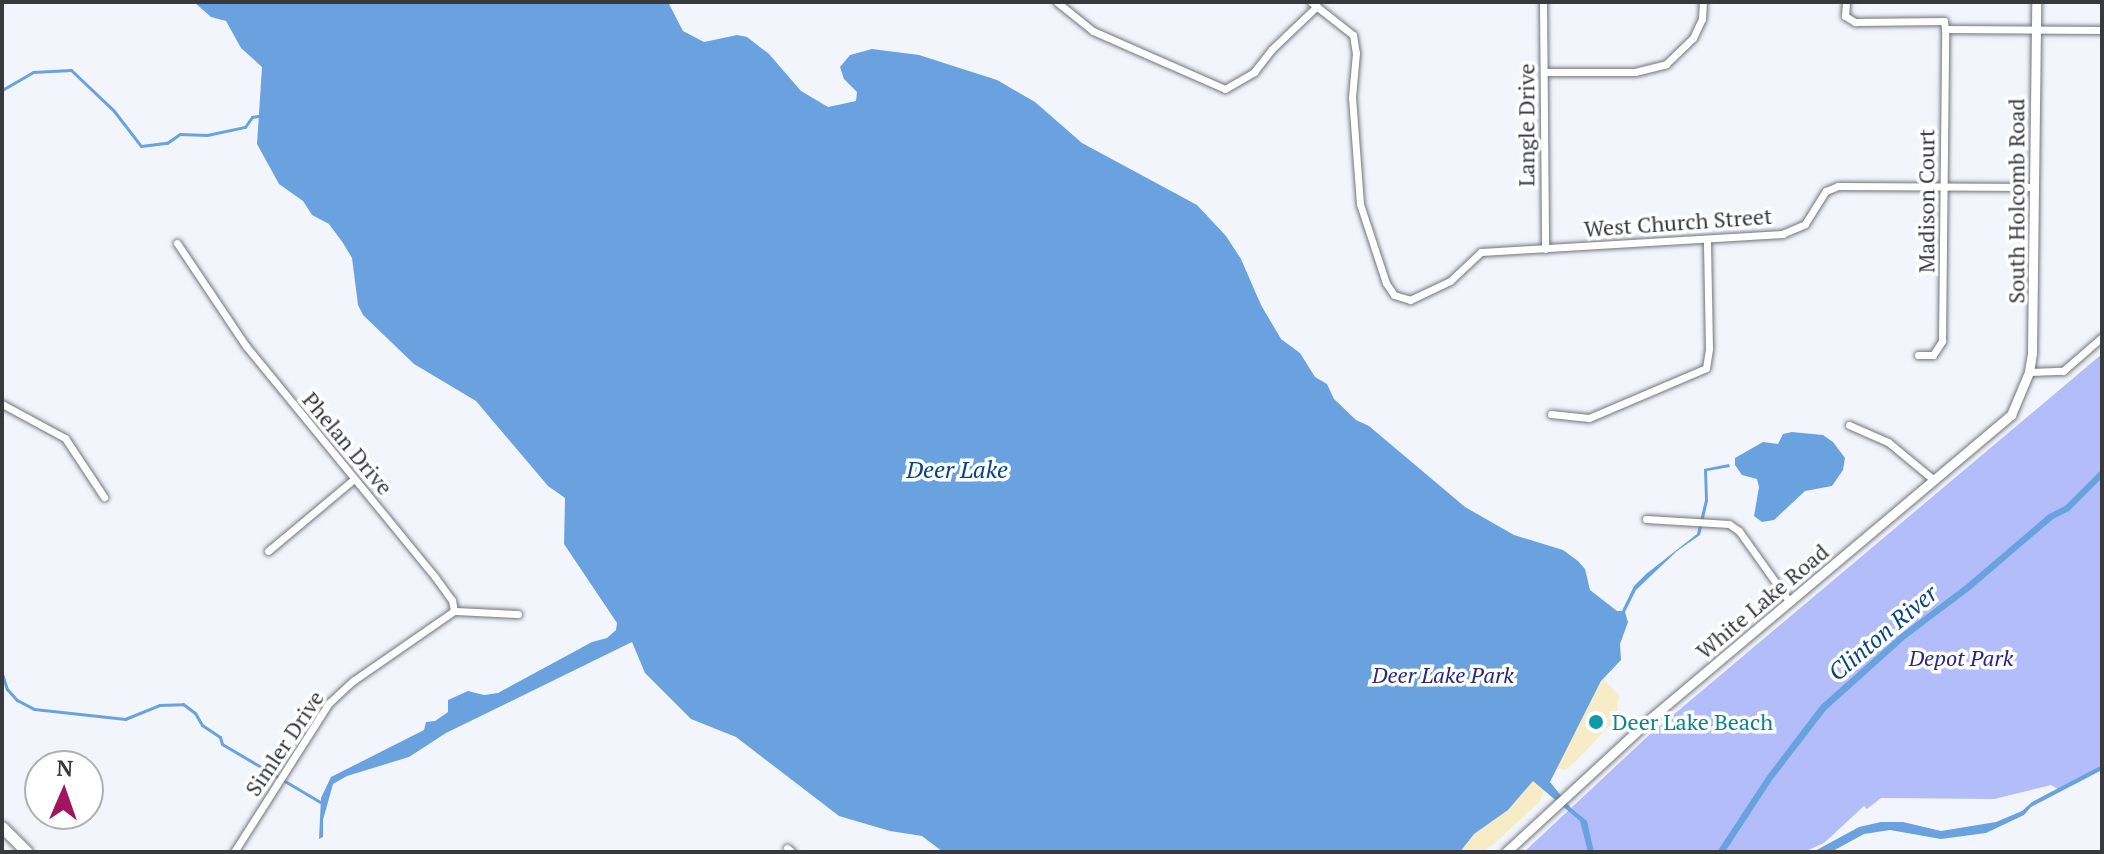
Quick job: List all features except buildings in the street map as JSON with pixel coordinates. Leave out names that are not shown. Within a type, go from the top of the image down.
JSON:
[{"type":"main road","points":[[2,827],[27,852]]},
{"type":"street","points":[[1057,2],[1093,31],[1225,89],[1254,72],[1314,4]]},
{"type":"street","name":"Langle Drive","points":[[1543,2],[1545,249]]},
{"type":"street","points":[[1544,72],[1635,72],[1666,64],[1693,38],[1702,19],[1703,2]]},
{"type":"street","points":[[1846,2],[1845,16],[1855,22],[1944,21],[1945,29],[2102,30]]},
{"type":"street","name":"South Holcomb Road","points":[[2029,372],[2034,316],[2036,2]]},
{"type":"street","name":"West Church Street","points":[[1314,4],[1353,35],[1356,57],[1352,97],[1360,204],[1386,283],[1394,295],[1415,298],[1459,275],[1481,252],[1764,236],[1793,230],[1805,224],[1826,191],[1838,186],[2035,187]]},
{"type":"street","name":"Madison Court","points":[[1918,355],[1933,355],[1942,341],[1946,196],[1943,186],[1945,29]]},
{"type":"street","points":[[1551,414],[1589,418],[1706,368],[1709,348],[1707,239]]},
{"type":"street","name":"Phelan Drive","points":[[177,243],[246,346],[435,577],[452,600],[454,611]]},
{"type":"street","points":[[2029,372],[2063,371],[2102,337]]},
{"type":"street","name":"White Lake Road","points":[[1506,852],[1789,601],[2011,415],[2029,372]]},
{"type":"street","points":[[2,404],[65,438],[104,497]]},
{"type":"street","points":[[1849,425],[1888,442],[1934,480]]},
{"type":"street","points":[[268,551],[354,479]]},
{"type":"street","points":[[1646,519],[1729,524],[1739,531],[1789,601]]},
{"type":"street","points":[[454,611],[518,614]]},
{"type":"street","name":"Simler Drive","points":[[234,852],[329,703],[353,681],[454,611]]},
{"type":"green space","name":"Depot Park","points":[[2102,354],[2102,765],[2058,789],[2051,785],[1994,799],[1881,798],[1867,809],[1864,806],[1824,843],[1804,852],[1524,852],[1647,737]]},
{"type":"sand","name":"Deer Lake Beach","points":[[1603,679],[1619,695],[1616,719],[1571,766],[1565,770],[1556,768]]},
{"type":"sand","points":[[1530,781],[1536,782],[1544,790],[1540,801],[1492,846],[1480,852],[1460,852],[1474,834],[1508,810]]},
{"type":"water","name":"Deer Lake","points":[[194,2],[668,2],[683,31],[704,42],[737,35],[747,37],[769,54],[801,91],[828,107],[856,101],[857,92],[844,79],[840,67],[850,55],[872,49],[919,55],[997,80],[1035,102],[1082,143],[1197,205],[1226,236],[1241,259],[1261,305],[1281,339],[1300,353],[1315,377],[1327,384],[1334,399],[1465,507],[1514,535],[1563,550],[1578,561],[1585,569],[1590,590],[1617,611],[1622,611],[1634,586],[1646,574],[1697,534],[1705,500],[1704,469],[1729,464],[1730,467],[1707,471],[1708,501],[1700,535],[1677,551],[1636,590],[1625,612],[1628,622],[1620,644],[1621,660],[1601,681],[1550,782],[1571,808],[1587,821],[1594,852],[1588,852],[1580,821],[1533,781],[1508,810],[1474,834],[1460,852],[943,852],[922,836],[890,831],[839,816],[736,737],[691,719],[645,673],[632,642],[446,733],[409,757],[347,776],[333,784],[323,820],[323,837],[319,839],[321,798],[331,777],[424,730],[426,722],[435,721],[448,712],[448,700],[468,691],[484,695],[498,693],[592,642],[607,638],[616,630],[617,623],[564,544],[565,498],[548,486],[476,401],[414,364],[363,315],[358,305],[352,258],[343,243],[329,224],[312,215],[303,201],[279,184],[257,144],[262,67],[241,48],[226,21],[211,17]]},
{"type":"water","points":[[1783,434],[1823,435],[1833,442],[1845,458],[1843,470],[1832,486],[1805,491],[1774,520],[1762,522],[1754,516],[1759,487],[1757,479],[1742,475],[1735,465],[1735,458],[1763,442],[1778,444]]},
{"type":"water","points":[[2102,469],[2102,478],[2069,511],[2053,519],[1970,590],[1905,639],[1826,710],[1772,780],[1725,852],[1717,852],[1767,776],[1821,705],[1901,634],[1967,584],[2049,514],[2065,506]]},
{"type":"water","points":[[2102,765],[2102,770],[1986,833],[1941,839],[1890,830],[1864,834],[1831,852],[1813,852],[1859,827],[1881,822],[1903,822],[1941,831],[1996,822],[2022,811],[2032,802]]},
{"type":"waterway","points":[[2,90],[33,72],[71,70],[114,111],[141,146],[167,143],[180,134],[207,135],[245,127],[252,117],[258,116]]},
{"type":"waterway","points":[[2,674],[7,689],[17,700],[34,709],[125,719],[159,705],[183,704],[195,713],[202,725],[220,737],[222,744],[320,802]]},
{"type":"place","name":"Deer Lake Beach","points":[[1596,722]]},
{"type":"water label","name":"Clinton River","points":[[1883,633]]},
{"type":"park label","name":"Deer Lake Park","points":[[1443,675]]}]
